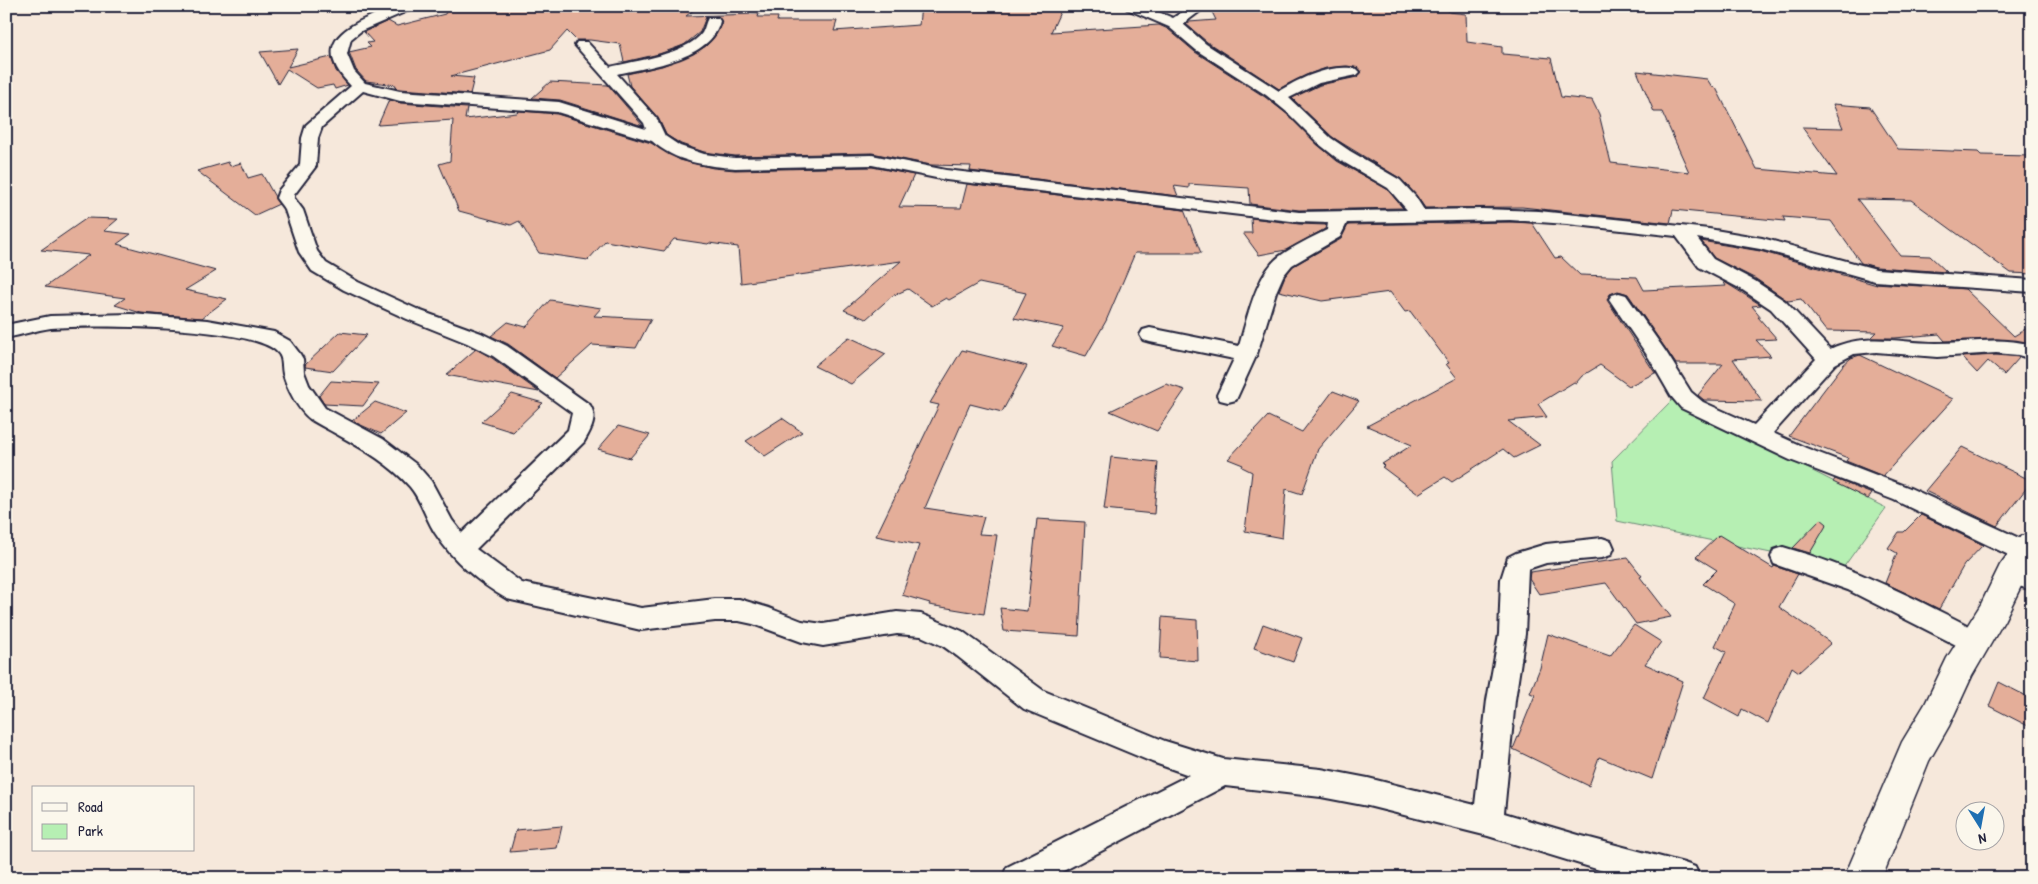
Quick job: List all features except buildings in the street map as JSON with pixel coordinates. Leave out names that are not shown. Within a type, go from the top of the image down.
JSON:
[{"type":"street","points":[[368,6],[400,9]]},
{"type":"street","points":[[1132,6],[1174,24],[1201,47],[1279,98],[1325,141],[1344,155],[1394,184],[1409,200],[1419,216]]},
{"type":"street","points":[[1174,24],[1200,6]]},
{"type":"street","points":[[400,9],[356,28],[345,37],[341,45],[340,54],[347,73],[360,86],[400,96],[559,107],[658,138],[667,146],[679,152],[716,162],[872,160],[946,175],[1028,183],[1256,213],[1338,218],[1482,214],[1526,215],[1738,238],[1875,275],[2032,286]]},
{"type":"street","points":[[608,72],[656,60],[688,49],[701,42],[708,35],[713,20]]},
{"type":"street","points":[[582,45],[651,122],[658,138]]},
{"type":"street","points":[[1279,98],[1314,78],[1352,72]]},
{"type":"street","points":[[360,86],[314,125],[310,138],[308,166],[285,194],[285,198],[294,210],[308,252],[318,267],[339,280],[414,315],[474,338],[500,351],[582,410],[584,419],[582,427],[576,436],[460,550]]},
{"type":"street","points":[[1228,395],[1236,374],[1248,354],[1266,292],[1274,275],[1285,261],[1334,233],[1338,218]]},
{"type":"street","points":[[1682,231],[1706,264],[1748,285],[1778,305],[1828,359]]},
{"type":"street","points":[[1619,299],[1658,356],[1676,389],[1687,402],[1798,454],[1902,494],[2025,562],[1959,668],[1937,715],[1914,753],[1866,877]]},
{"type":"street","points":[[6,332],[50,322],[131,320],[207,326],[267,337],[283,346],[293,359],[293,372],[298,385],[307,401],[317,413],[375,445],[410,471],[423,487],[443,526],[460,550],[516,592],[641,619],[739,610],[804,632],[820,635],[894,624],[920,625],[954,639],[972,651],[1021,692],[1034,700],[1162,753],[1223,772],[1330,785],[1488,822],[1582,851],[1684,878]]},
{"type":"street","points":[[1150,335],[1217,350],[1248,354]]},
{"type":"street","points":[[1758,436],[1828,359],[1841,350],[1877,346],[1935,350],[1999,346],[2014,347],[2032,352]]},
{"type":"street","points":[[1488,822],[1501,700],[1512,634],[1514,580],[1517,564],[1524,558],[1538,555],[1602,548]]},
{"type":"street","points":[[1783,557],[1824,569],[1866,587],[1975,642]]},
{"type":"street","points":[[1018,878],[1223,772]]},
{"type":"green space","points":[[1672,400],[1886,508],[1843,568],[1617,521],[1612,461]]}]
